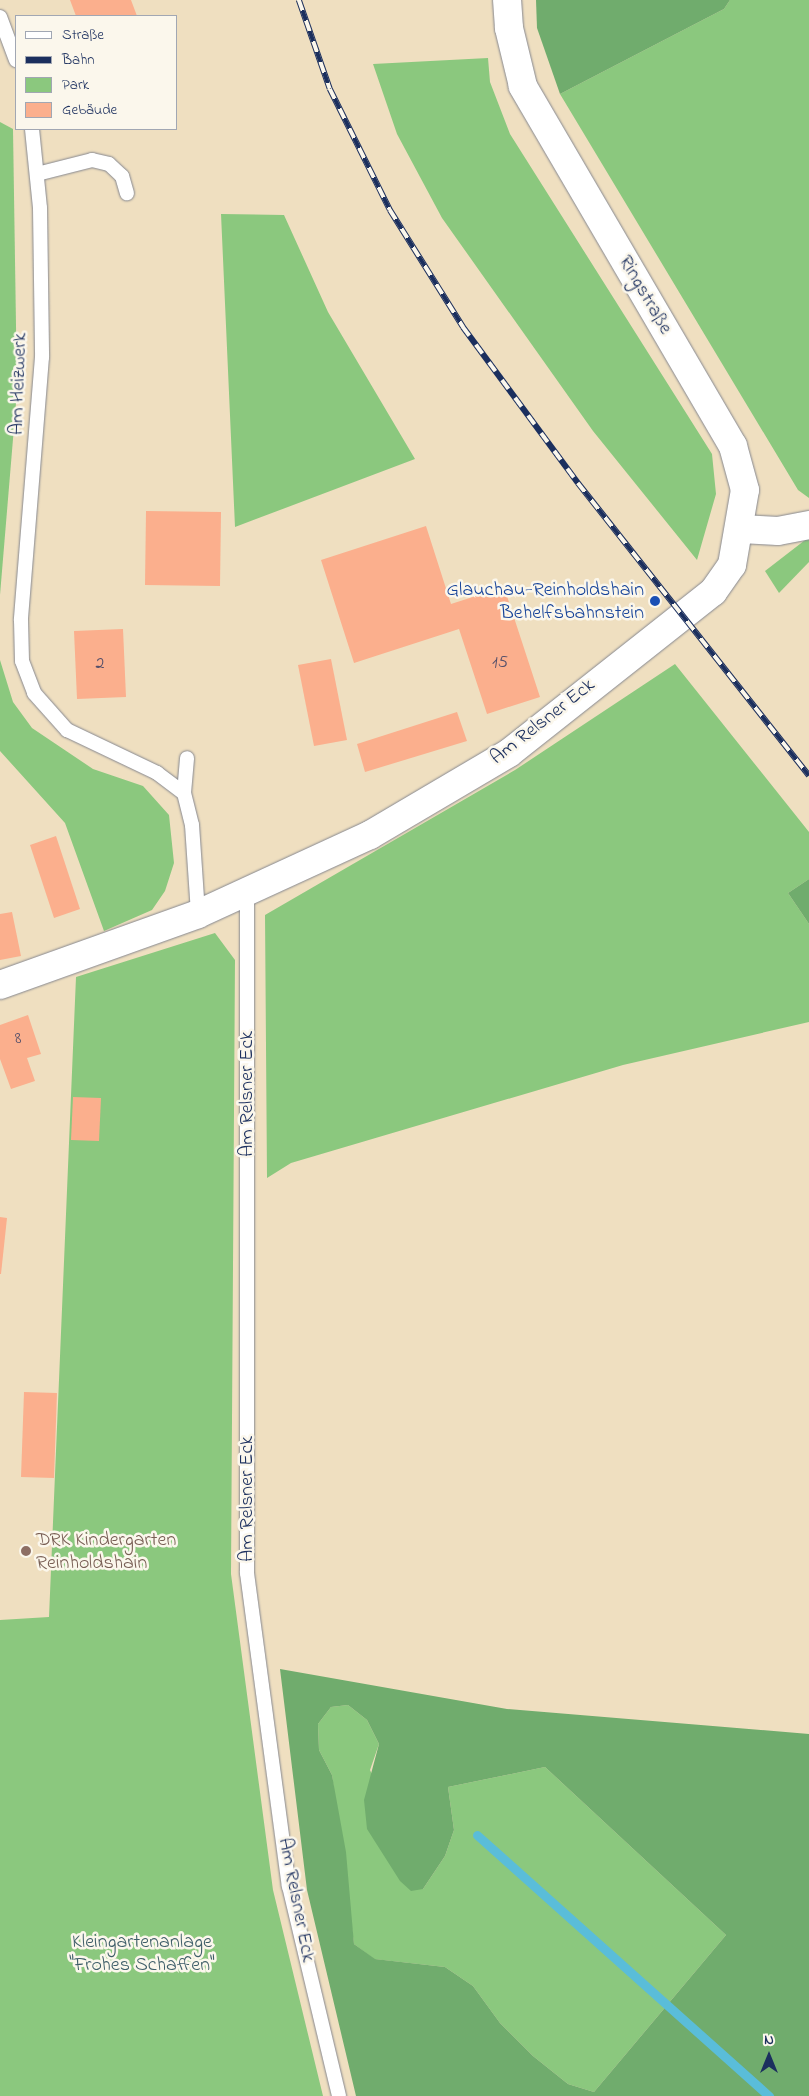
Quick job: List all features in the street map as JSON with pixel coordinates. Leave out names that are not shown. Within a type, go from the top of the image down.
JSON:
[{"type":"street","name":"Ringstraße","points":[[507,0],[509,28],[523,86],[733,446],[745,490],[741,529]]},
{"type":"street","points":[[741,529],[778,532],[809,525]]},
{"type":"street","name":"Am Relsner Eck","points":[[0,984],[198,914],[247,894],[370,834],[509,753],[713,592],[732,565],[741,529]]},
{"type":"lane","points":[[0,17],[15,57]]},
{"type":"lane","name":"Am Heizwerk","points":[[32,130],[37,174],[42,357],[21,620],[22,661],[34,693],[67,730],[157,773],[184,793]]},
{"type":"lane","points":[[37,174],[92,160],[109,164],[122,176],[127,193]]},
{"type":"lane","points":[[187,758],[184,793],[192,825],[198,914]]},
{"type":"lane","name":"Am Relsner Eck","points":[[247,894],[246,1573],[289,1886],[339,2096]]},
{"type":"green space","points":[[536,0],[730,0],[724,9],[560,94],[537,28]]},
{"type":"green space","points":[[730,0],[809,0],[809,498],[798,490],[560,94],[724,9]]},
{"type":"green space","points":[[488,58],[490,82],[510,134],[712,454],[716,494],[697,560],[593,431],[442,218],[397,134],[373,64]]},
{"type":"green space","points":[[0,122],[13,129],[17,391],[0,595]]},
{"type":"green space","points":[[221,214],[284,215],[328,312],[415,459],[235,527]]},
{"type":"green space","points":[[809,537],[809,562],[779,593],[765,571]]},
{"type":"green space","points":[[0,660],[13,702],[32,728],[93,769],[143,786],[169,815],[174,863],[165,891],[152,910],[104,931],[65,823],[0,751]]},
{"type":"green space","points":[[675,664],[809,832],[809,879],[788,893],[809,924],[809,1022],[623,1065],[291,1163],[267,1178],[265,915],[515,770]]},
{"type":"green space","points":[[809,879],[809,924],[788,893]]},
{"type":"green space","name":"Kleingartenanlage \"Frohes Schaffen\"","points":[[215,933],[235,960],[231,1574],[273,1890],[323,2096],[0,2096],[0,1620],[49,1617],[76,977]]},
{"type":"green space","points":[[280,1669],[507,1709],[809,1734],[809,2096],[356,2096],[307,1890]],"holes":[[[348,1705],[367,1720],[379,1744],[364,1800],[367,1829],[400,1881],[411,1891],[423,1889],[445,1856],[454,1830],[448,1787],[545,1767],[726,1935],[594,2092],[568,2084],[533,2056],[500,2023],[473,1986],[445,1967],[375,1959],[354,1944],[346,1852],[332,1775],[319,1750],[318,1724],[331,1707]]]},
{"type":"green space","points":[[348,1705],[367,1720],[379,1744],[370,1770],[423,1889],[445,1856],[454,1830],[448,1787],[545,1767],[726,1935],[594,2092],[568,2084],[533,2056],[500,2023],[473,1986],[445,1967],[374,1959],[354,1944],[332,1775],[319,1750],[318,1724],[331,1707]]},
{"type":"building","points":[[70,0],[131,0],[137,15],[76,15]]},
{"type":"building","points":[[146,511],[221,512],[220,586],[145,585]]},
{"type":"building","points":[[426,526],[451,604],[504,587],[540,697],[487,714],[459,629],[354,663],[321,560]]},
{"type":"building","points":[[123,629],[126,697],[77,699],[74,631]]},
{"type":"building","points":[[331,659],[347,740],[314,746],[298,665]]},
{"type":"building","points":[[457,712],[467,741],[365,772],[357,744]]},
{"type":"building","points":[[56,836],[80,909],[54,918],[30,845]]},
{"type":"building","points":[[12,912],[21,956],[0,960],[0,914]]},
{"type":"building","points":[[28,1015],[41,1054],[27,1058],[35,1081],[11,1089],[0,1059],[0,1025]]},
{"type":"building","points":[[73,1097],[101,1098],[99,1141],[71,1140]]},
{"type":"building","points":[[0,1217],[7,1218],[1,1274],[0,1274]]},
{"type":"building","points":[[24,1392],[57,1393],[54,1478],[21,1477]]},
{"type":"waterway","points":[[477,1835],[769,2096]]},
{"type":"railway","points":[[299,0],[330,89],[390,210],[463,327],[578,483],[809,776]]},
{"type":"place","name":"Glauchau-Reinholdshain Behelfsbahnstein","points":[[655,601]]},
{"type":"place","name":"DRK Kindergarten Reinholdshain","points":[[26,1551]]}]
